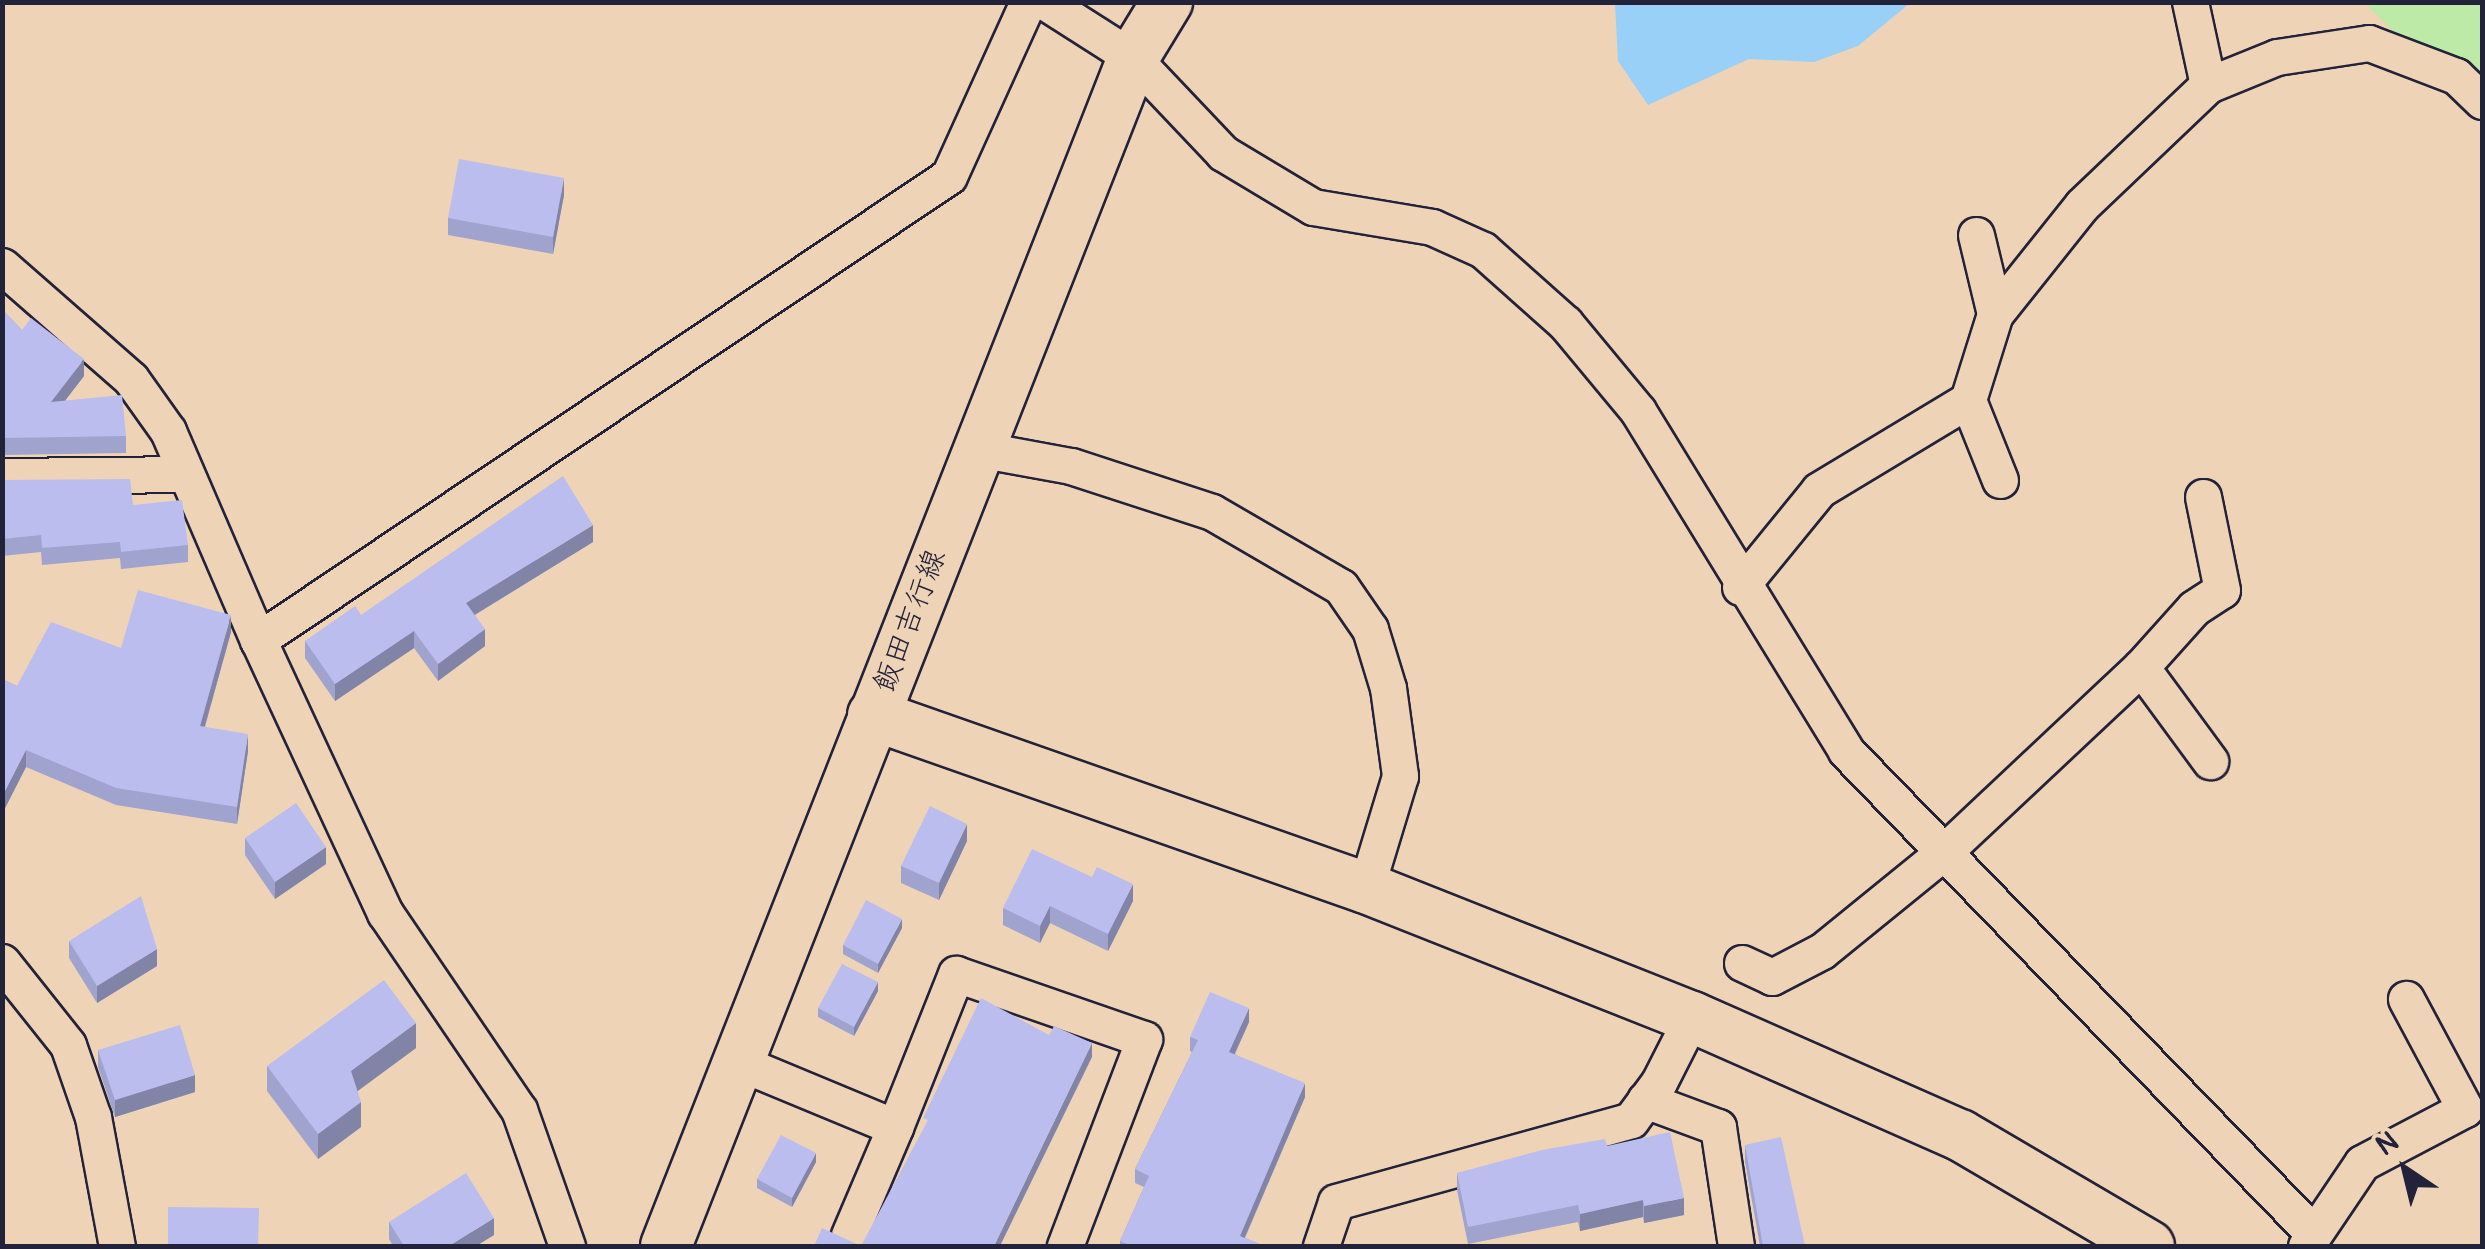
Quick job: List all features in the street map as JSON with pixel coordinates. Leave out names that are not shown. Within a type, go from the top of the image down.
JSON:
[{"type":"street","points":[[258,640],[949,176],[1028,2]]},
{"type":"street","points":[[1045,2],[1132,58],[1222,153],[1313,207],[1432,227],[1483,250],[1565,323],[1638,411],[1740,586],[1846,751],[2309,1239],[2362,1163],[2464,1110],[2406,999]]},
{"type":"street","name":"飯田吉行線","points":[[666,1246],[1132,58],[1167,2]]},
{"type":"street","points":[[2190,2],[2208,85]]},
{"type":"street","points":[[2000,480],[1968,400],[1995,314],[2082,204],[2208,85],[2277,57],[2369,43],[2456,76],[2482,101]]},
{"type":"street","points":[[1976,235],[1995,314]]},
{"type":"street","points":[[2,266],[68,330],[131,379],[168,431],[258,640],[385,913],[520,1110],[567,1246]]},
{"type":"street","points":[[1740,586],[1819,490],[1968,400]]},
{"type":"street","points":[[978,449],[1071,466],[1212,512],[1341,587],[1370,629],[1400,776],[1366,888]]},
{"type":"street","points":[[2,476],[186,474]]},
{"type":"street","points":[[1742,963],[1772,977],[1822,952],[1945,851],[2141,667],[2194,608],[2222,590],[2203,497]]},
{"type":"street","points":[[2141,667],[2210,761]]},
{"type":"street","points":[[873,715],[1366,888],[1692,1017],[1960,1134],[2149,1246]]},
{"type":"street","points":[[2,962],[68,1046],[93,1117],[118,1246]]},
{"type":"street","points":[[848,1235],[956,974],[1144,1039],[1065,1246]]},
{"type":"street","points":[[1321,1246],[1336,1202],[1630,1120],[1646,1100],[1692,1017]]},
{"type":"street","points":[[738,1062],[895,1126]]},
{"type":"street","points":[[1646,1100],[1718,1126],[1736,1246]]},
{"type":"green space","points":[[2365,3],[2482,3],[2482,121]]},
{"type":"water","points":[[1615,2],[1910,3],[1858,46],[1814,62],[1749,59],[1648,105],[1618,61]]},
{"type":"building","points":[[459,159],[564,178],[553,237],[448,218]]},
{"type":"building","points":[[2,309],[22,330],[31,318],[84,359],[51,402],[122,395],[126,436],[2,438]]},
{"type":"building","points":[[563,476],[593,525],[466,603],[485,629],[438,664],[414,631],[335,684],[305,641],[355,606],[361,615]]},
{"type":"building","points":[[130,479],[133,505],[182,500],[188,545],[121,552],[120,542],[42,548],[41,535],[2,539],[2,480]]},
{"type":"building","points":[[138,590],[231,615],[200,726],[248,734],[237,807],[116,788],[26,750],[2,797],[2,679],[17,686],[51,622],[121,648]]},
{"type":"building","points":[[296,803],[326,847],[275,882],[245,838]]},
{"type":"building","points":[[930,806],[967,824],[939,883],[901,866]]},
{"type":"building","points":[[1032,849],[1092,877],[1097,867],[1133,884],[1108,934],[1050,906],[1040,926],[1003,908]]},
{"type":"building","points":[[141,896],[157,949],[97,986],[69,941]]},
{"type":"building","points":[[866,900],[902,919],[878,964],[843,945]]},
{"type":"building","points":[[842,964],[878,982],[854,1027],[818,1008]]},
{"type":"building","points":[[384,980],[416,1023],[351,1071],[361,1102],[318,1134],[267,1066]]},
{"type":"building","points":[[1210,992],[1249,1008],[1229,1052],[1305,1083],[1240,1236],[1264,1246],[1132,1246],[1120,1241],[1149,1176],[1135,1169],[1198,1040],[1190,1037]]},
{"type":"building","points":[[981,998],[1049,1035],[1054,1026],[1092,1043],[994,1246],[861,1246],[928,1120],[923,1118]]},
{"type":"building","points":[[180,1025],[195,1075],[115,1100],[98,1050]]},
{"type":"building","points":[[1670,1132],[1684,1198],[1644,1206],[1643,1200],[1580,1214],[1578,1205],[1468,1227],[1457,1173],[1542,1150],[1605,1139],[1607,1146]]},
{"type":"building","points":[[781,1135],[816,1153],[792,1198],[757,1179]]},
{"type":"building","points":[[1781,1137],[1805,1246],[1763,1246],[1745,1145]]},
{"type":"building","points":[[466,1173],[494,1218],[449,1246],[404,1246],[389,1222]]},
{"type":"building","points":[[168,1207],[259,1208],[258,1246],[168,1246]]},
{"type":"building","points":[[822,1228],[861,1246],[814,1246]]}]
